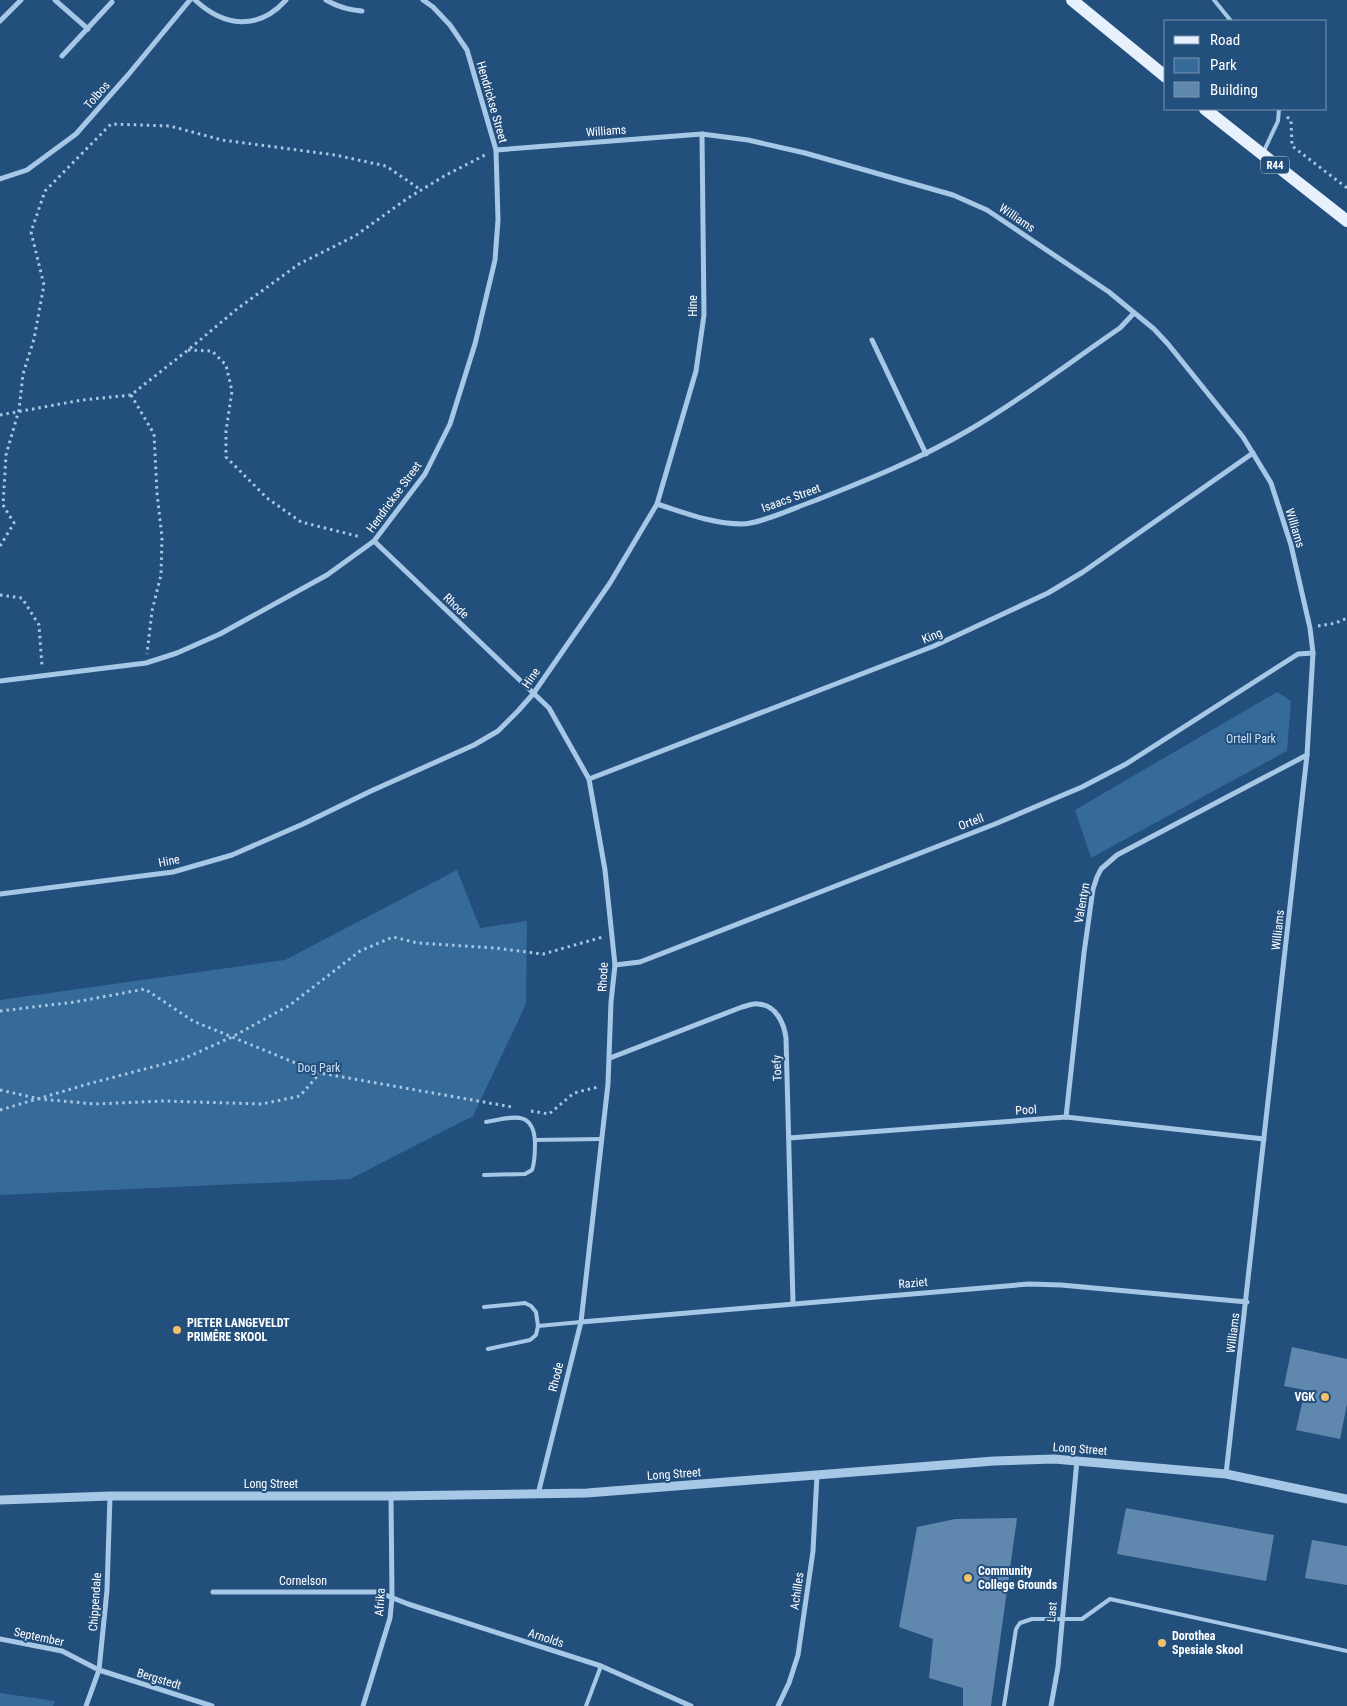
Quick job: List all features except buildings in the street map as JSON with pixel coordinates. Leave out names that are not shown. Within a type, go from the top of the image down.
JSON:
[{"type":"main road","points":[[1072,0],[1164,75]]},
{"type":"main road","name":"R44","points":[[1206,110],[1347,221]]},
{"type":"street","points":[[0,21],[21,0]]},
{"type":"street","points":[[55,0],[88,29]]},
{"type":"street","name":"Tolbos","points":[[0,179],[27,170],[76,134],[190,0]]},
{"type":"street","points":[[195,0],[206,10],[218,17],[229,21],[241,22],[255,21],[267,16],[277,10],[286,0]]},
{"type":"street","points":[[326,0],[349,10],[362,11]]},
{"type":"street","name":"Hendrickse Street","points":[[0,681],[146,663],[177,653],[220,634],[327,575],[374,541],[426,474],[450,424],[472,353],[496,260],[498,220],[496,150],[467,50],[450,25],[424,0]]},
{"type":"street","points":[[62,56],[112,2]]},
{"type":"street","name":"Williams","points":[[496,150],[702,134],[748,140],[805,153],[953,195],[987,210],[1108,292],[1154,329],[1243,437],[1271,483],[1291,545],[1310,628],[1313,653],[1307,756],[1247,1302],[1226,1474]]},
{"type":"street","name":"Hine","points":[[0,894],[173,872],[232,855],[474,745],[498,731],[518,711],[533,694],[610,583],[658,504],[696,371],[701,342],[704,315],[702,134]]},
{"type":"street","name":"Isaacs Street","points":[[658,504],[718,523],[744,524],[776,515],[835,492],[926,454],[969,430],[1011,404],[1120,328],[1134,313]]},
{"type":"street","points":[[872,340],[926,454]]},
{"type":"street","name":"King","points":[[589,780],[934,646],[1048,594],[1099,561],[1253,453]]},
{"type":"street","name":"Rhode","points":[[374,541],[549,708],[589,780],[605,870],[615,965],[611,1002],[608,1084],[580,1322],[537,1495]]},
{"type":"street","name":"Ortell","points":[[615,965],[640,962],[995,824],[1082,787],[1126,764],[1298,654],[1313,653]]},
{"type":"street","name":"Valentyn","points":[[1066,1117],[1093,889],[1096,877],[1101,869],[1117,856],[1307,756]]},
{"type":"street","name":"Toefy","points":[[610,1058],[742,1007],[758,1004],[770,1008],[779,1016],[784,1028],[793,1303]]},
{"type":"street","name":"Pool","points":[[789,1138],[1066,1117],[1264,1139]]},
{"type":"street","name":"Raziet","points":[[580,1322],[1029,1284],[1060,1284],[1247,1302]]},
{"type":"street","name":"Long Street","points":[[0,1500],[110,1496],[537,1495],[587,1493],[994,1461],[1054,1459],[1226,1474],[1347,1499]]},
{"type":"street","name":"Last","points":[[1051,1706],[1058,1667],[1077,1460]]},
{"type":"street","name":"Achilles","points":[[778,1706],[789,1683],[798,1655],[813,1551],[817,1475]]},
{"type":"street","name":"Chippendale","points":[[86,1706],[99,1670],[107,1590],[110,1496]]},
{"type":"street","name":"Afrika","points":[[362,1706],[390,1618],[392,1598],[391,1496]]},
{"type":"street","name":"Cornelson","points":[[213,1592],[362,1591],[378,1592],[392,1598]]},
{"type":"street","name":"Arnolds","points":[[392,1598],[602,1666],[691,1706]]},
{"type":"street","name":"September","points":[[0,1639],[62,1651],[99,1670]]},
{"type":"street","name":"Bergstedt","points":[[99,1670],[212,1706]]},
{"type":"lane","points":[[1214,0],[1230,20]]},
{"type":"lane","points":[[1262,155],[1278,121],[1279,110]]},
{"type":"lane","points":[[484,1174],[525,1174],[532,1170],[534,1164],[532,1126],[526,1119],[517,1117],[486,1122]]},
{"type":"lane","points":[[534,1140],[602,1139]]},
{"type":"lane","points":[[484,1307],[525,1303],[536,1312],[538,1326],[536,1335],[530,1340],[488,1349]]},
{"type":"lane","points":[[538,1326],[580,1322]]},
{"type":"lane","points":[[1004,1706],[1017,1626],[1026,1620],[1032,1619],[1082,1620],[1110,1599],[1347,1651]]},
{"type":"lane","points":[[586,1706],[602,1666]]},
{"type":"path","points":[[1279,110],[1291,120],[1292,146],[1347,188]]},
{"type":"path","points":[[0,546],[14,523],[3,505],[6,455],[19,410],[23,374],[34,338],[44,285],[31,232],[45,191],[112,124],[170,126],[222,140],[335,155],[386,166],[421,190]]},
{"type":"path","points":[[0,414],[82,400],[131,395],[237,309],[299,264],[355,236],[421,190],[496,150]]},
{"type":"path","points":[[188,350],[212,351],[226,365],[232,391],[226,431],[226,457],[267,498],[301,522],[374,541]]},
{"type":"path","points":[[131,395],[154,434],[157,493],[162,538],[161,575],[152,611],[146,663]]},
{"type":"path","points":[[0,595],[22,598],[39,625],[42,677]]},
{"type":"path","points":[[1310,628],[1336,623],[1347,618]]},
{"type":"path","points":[[0,1110],[183,1059],[232,1037],[290,1005],[360,951],[394,937],[418,943],[495,948],[543,954],[611,935]]},
{"type":"path","points":[[0,1011],[74,1002],[145,989],[193,1021],[320,1072],[521,1109]]},
{"type":"path","points":[[0,1090],[40,1099],[95,1104],[164,1101],[262,1104],[300,1096],[320,1072]]},
{"type":"path","points":[[530,1111],[548,1114],[574,1093],[608,1084]]},
{"type":"green space","name":"Ortell Park","points":[[1277,692],[1291,701],[1287,751],[1091,858],[1075,810]]},
{"type":"green space","name":"Dog Park","points":[[457,870],[480,928],[527,921],[526,1004],[473,1116],[350,1179],[0,1195],[0,1000],[285,960]]},
{"type":"green space","points":[[0,1693],[55,1701],[53,1706],[0,1706]]},
{"type":"place","name":"PIETER LANGEVELDT PRIMÊRE SKOOL","points":[[177,1330]]},
{"type":"place","name":"VGK","points":[[1325,1397]]},
{"type":"place","name":"Community College Grounds","points":[[968,1578]]},
{"type":"place","name":"Dorothea Spesiale Skool","points":[[1162,1643]]}]
